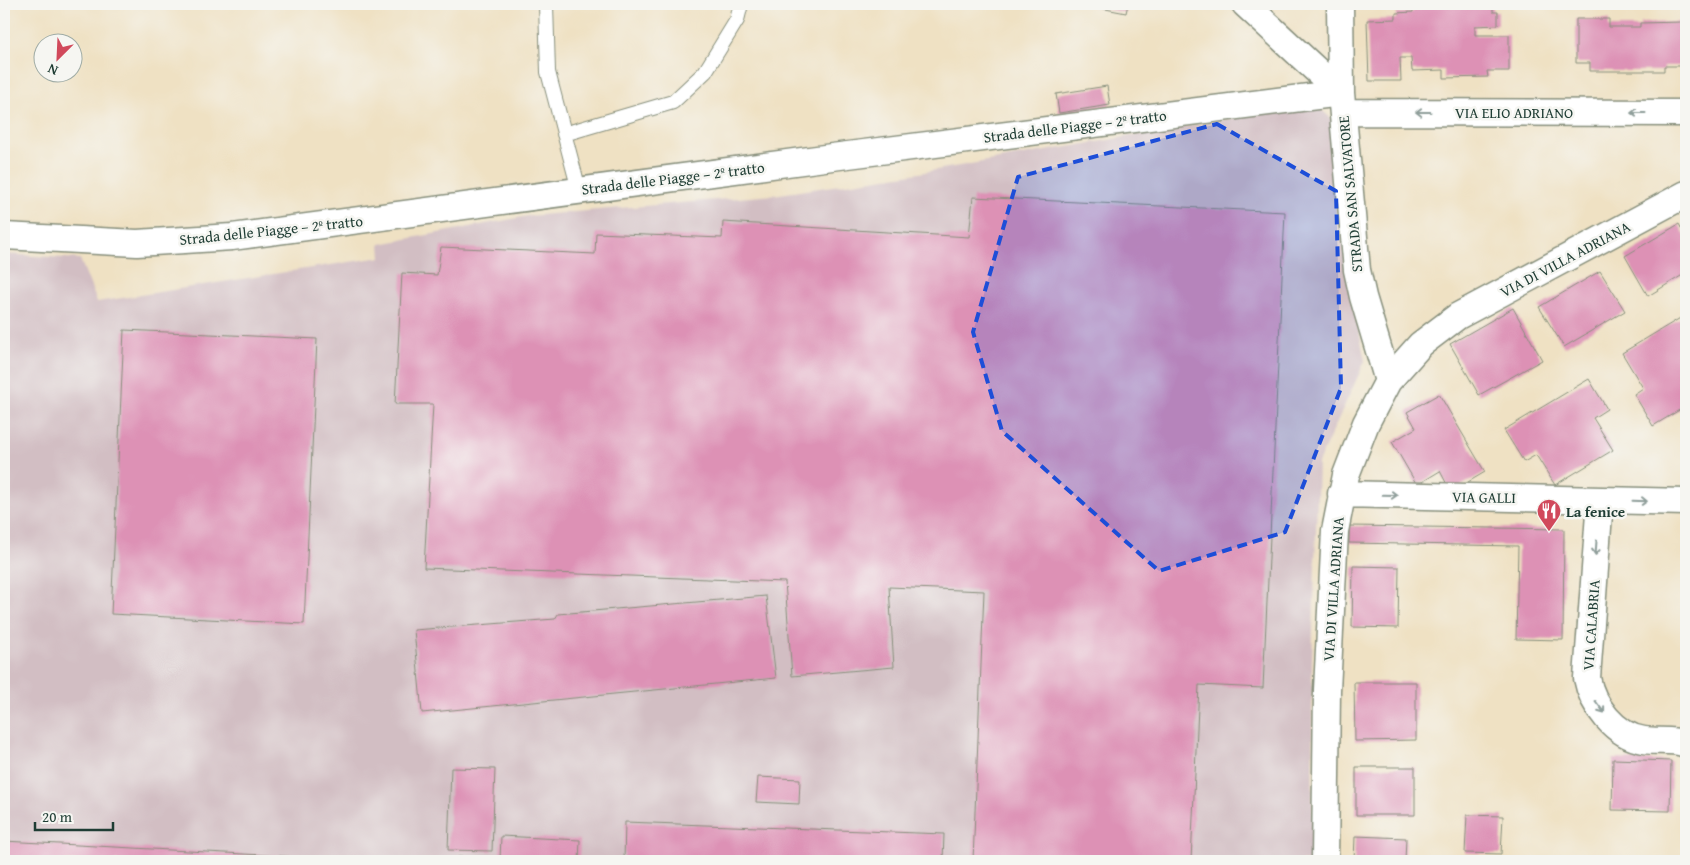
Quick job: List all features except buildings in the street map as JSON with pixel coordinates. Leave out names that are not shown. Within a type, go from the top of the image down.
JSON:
[{"type":"street","points":[[1245,4],[1342,102]]},
{"type":"street","name":"STRADA SAN SALVATORE","points":[[1340,4],[1342,102],[1358,279],[1388,381]]},
{"type":"street","name":"VIA ELIO ADRIANO","points":[[1342,102],[1686,113]]},
{"type":"street","name":"Strada delle Piagge – 2º tratto","points":[[4,236],[137,243],[232,238],[579,190],[1094,123],[1342,102]]},
{"type":"street","name":"VIA DI VILLA ADRIANA","points":[[1325,861],[1327,690],[1335,531],[1341,494],[1352,458],[1388,381],[1421,344],[1458,316],[1686,194]]},
{"type":"street","name":"VIA GALLI","points":[[1341,494],[1686,502]]},
{"type":"street","name":"VIA CALABRIA","points":[[1600,500],[1587,678],[1591,695],[1600,710],[1624,733],[1644,740],[1674,741],[1686,744]]},
{"type":"lane","points":[[546,4],[548,72],[579,190]]},
{"type":"lane","points":[[564,134],[672,102],[705,72],[737,20],[741,4]]},
{"type":"highlighted area","points":[[1217,124],[1336,191],[1341,388],[1285,532],[1159,571],[1002,431],[973,332],[1018,177]]},
{"type":"shaded area","points":[[1315,104],[1334,121],[1349,279],[1365,361],[1318,463],[1312,665],[1313,861],[4,861],[4,254],[80,259],[97,302],[381,257],[380,244],[528,216],[773,195],[919,173]]},
{"type":"place","name":"La fenice","points":[[1549,532]]}]
